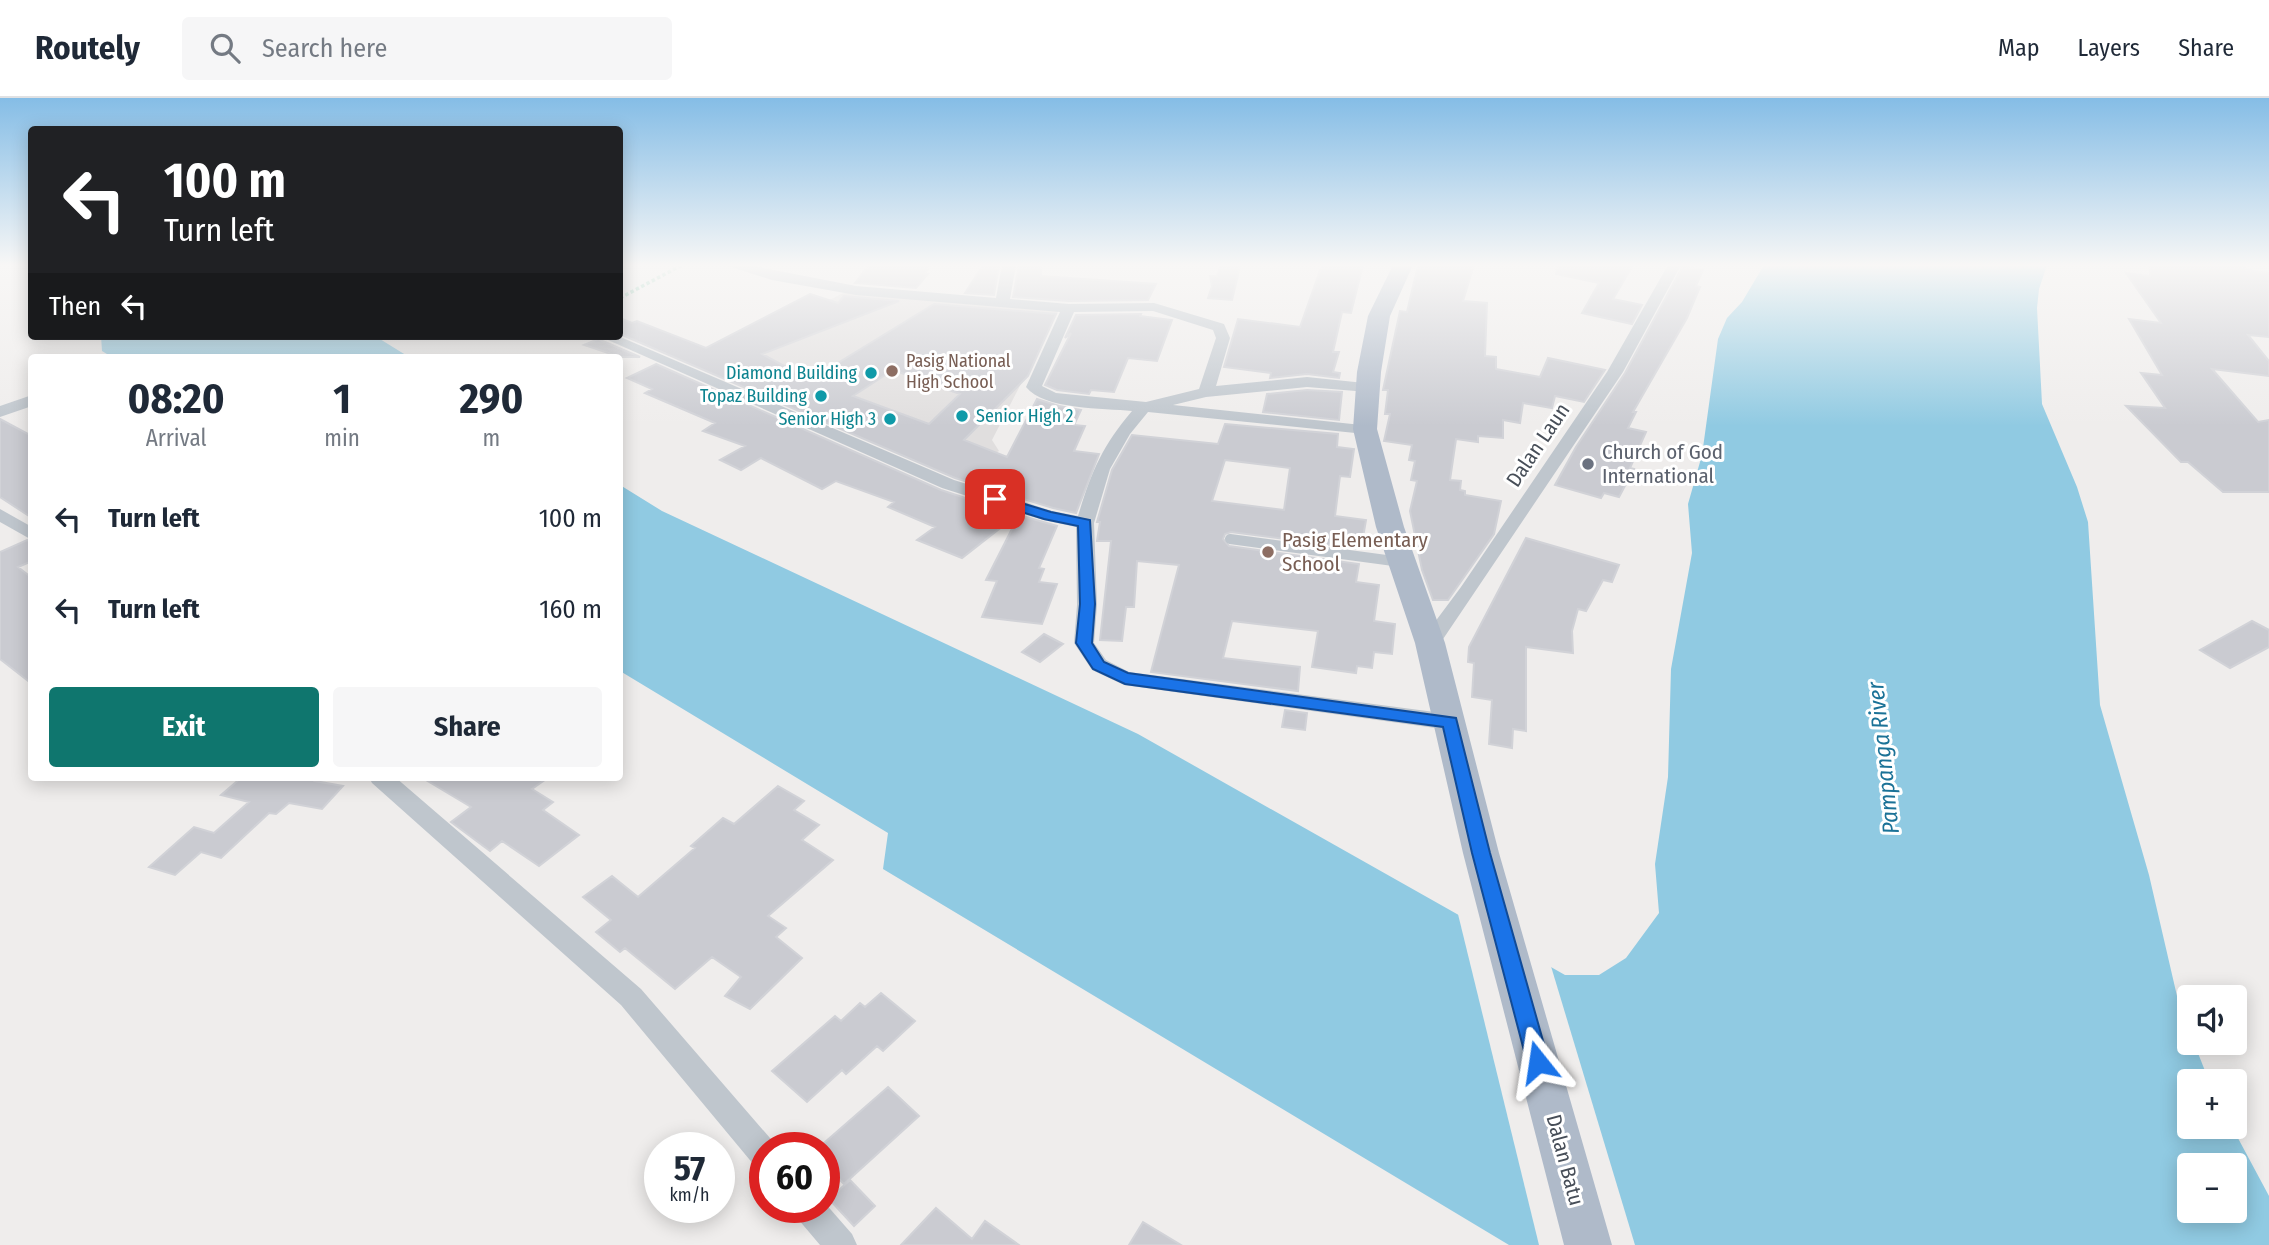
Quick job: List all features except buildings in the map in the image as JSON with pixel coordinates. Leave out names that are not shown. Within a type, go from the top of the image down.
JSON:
[{"type":"main road","name":"Dalan Batu","points":[[1379,319],[1368,387],[1365,429],[1390,527],[1430,643],[1481,853],[1588,1245]]},
{"type":"street","points":[[1064,319],[1034,387],[1040,393],[1054,398],[1143,408],[1365,429]]},
{"type":"street","points":[[1191,319],[1219,327],[1223,338],[1206,392]]},
{"type":"street","name":"Dalan Laun","points":[[1430,643],[1615,372],[1645,319]]},
{"type":"street","points":[[615,340],[947,484],[1049,516],[1085,523]]},
{"type":"street","points":[[1368,387],[1307,382],[1206,392],[1143,408],[1123,432],[1101,469],[1085,523],[1087,604],[1084,643],[1099,666],[1125,678],[1450,722]]},
{"type":"street","points":[[0,412],[28,402]]},
{"type":"street","points":[[0,514],[28,532]]},
{"type":"street","points":[[385,781],[631,997],[749,1136]]},
{"type":"street","points":[[822,1223],[841,1245]]},
{"type":"lane","points":[[1230,539],[1402,562]]},
{"type":"shaded area","name":"Pasig National High School","points":[[794,319],[1055,319],[992,440],[999,451],[972,467],[726,354]]},
{"type":"water","name":"Pampanga River","points":[[1727,319],[2038,319],[2042,404],[2077,487],[2088,522],[2100,705],[2149,875],[2177,996],[2177,1055],[2199,1055],[2204,1069],[2177,1069],[2177,1139],[2238,1139],[2246,1153],[2177,1153],[2177,1223],[2247,1223],[2247,1155],[2269,1196],[2269,1245],[1509,1245],[883,869],[888,833],[623,673],[623,487],[662,511],[1138,734],[1565,975],[1599,975],[1626,958],[1659,913],[1655,864],[1668,777],[1671,669],[1692,553],[1688,504],[1702,455],[1718,339]]},
{"type":"water","points":[[101,340],[381,340],[404,354],[107,354],[102,351]]},
{"type":"pier","points":[[1457,910],[1550,963],[1635,1245],[1539,1245]]},
{"type":"place","name":"Pasig National High School","points":[[892,371]]},
{"type":"place","name":"Diamond Building","points":[[871,373]]},
{"type":"place","name":"Topaz Building","points":[[821,396]]},
{"type":"place","name":"Senior High 2","points":[[962,416]]},
{"type":"place","name":"Senior High 3","points":[[890,419]]},
{"type":"place","name":"Church of God International","points":[[1588,464]]},
{"type":"place","name":"Pasig Elementary School","points":[[1268,552]]},
{"type":"route","points":[[995,499],[1049,516],[1085,523],[1087,604],[1084,643],[1099,666],[1125,678],[1297,699],[1450,722],[1481,853],[1538,1062]]}]
